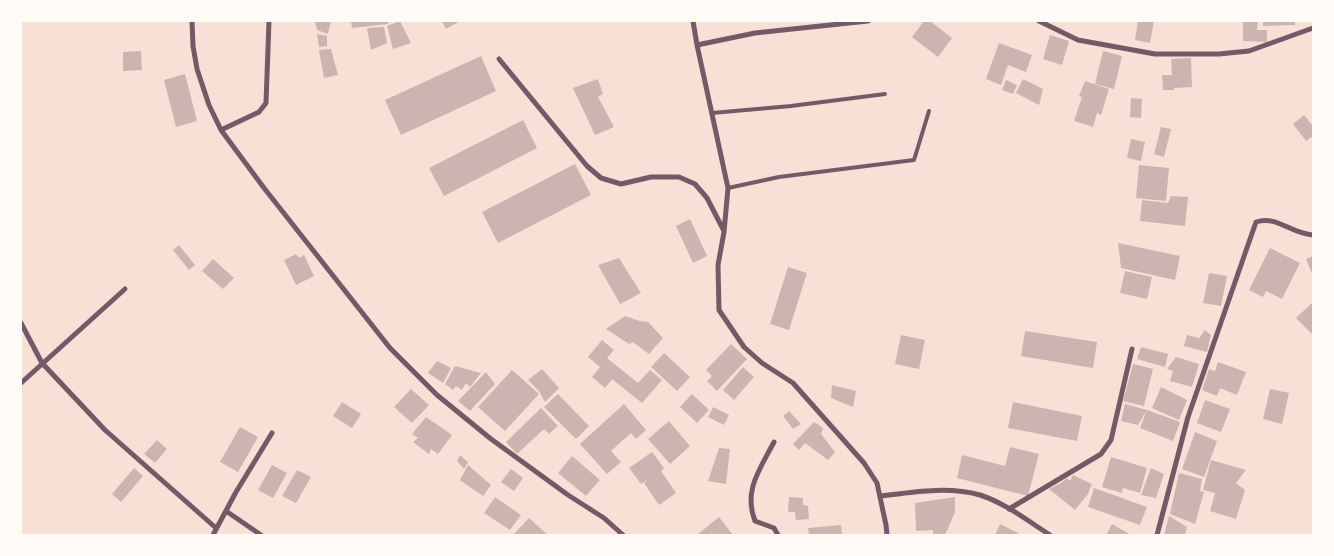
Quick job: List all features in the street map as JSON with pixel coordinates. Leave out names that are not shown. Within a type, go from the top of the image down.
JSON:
[{"type":"street","points":[[192,21],[192,46],[197,69],[209,105],[222,130],[264,188],[390,348],[437,395],[491,439],[568,495],[604,518],[623,535]]},
{"type":"street","points":[[222,130],[258,112],[266,104],[270,21]]},
{"type":"street","points":[[693,21],[728,188],[724,232],[718,266],[719,310],[744,346],[762,363],[792,383],[864,463],[877,483],[881,496],[886,535]]},
{"type":"street","points":[[697,45],[755,33],[868,21]]},
{"type":"street","points":[[1038,21],[1078,40],[1155,54],[1219,54],[1249,51],[1313,28]]},
{"type":"street","points":[[499,59],[587,166],[601,178],[621,184],[651,177],[679,176],[695,184],[708,198],[724,232]]},
{"type":"street","points":[[1157,535],[1188,418],[1256,222],[1270,219],[1302,234],[1313,235]]},
{"type":"street","points":[[21,383],[125,289]]},
{"type":"street","points":[[21,323],[42,363],[105,430],[216,528]]},
{"type":"street","points":[[1009,509],[1101,454],[1111,440],[1132,349]]},
{"type":"street","points":[[213,535],[272,433]]},
{"type":"street","points":[[774,442],[751,488],[750,508],[755,521],[774,528],[778,535]]},
{"type":"street","points":[[881,496],[930,491],[966,492],[981,496],[1009,509],[1050,535]]},
{"type":"street","points":[[226,510],[261,535]]},
{"type":"lane","points":[[712,114],[885,94]]},
{"type":"lane","points":[[728,188],[779,177],[914,160],[928,111]]},
{"type":"building","points":[[315,21],[331,21],[328,34],[317,30]]},
{"type":"building","points":[[351,21],[388,21],[388,24],[352,28]]},
{"type":"building","points":[[400,21],[411,43],[393,49],[387,26]]},
{"type":"building","points":[[442,21],[460,21],[446,29]]},
{"type":"building","points":[[924,21],[930,21],[952,38],[938,57],[912,37]]},
{"type":"building","points":[[1138,21],[1154,21],[1150,43],[1135,40]]},
{"type":"building","points":[[1243,21],[1258,21],[1257,30],[1267,30],[1267,42],[1243,41]]},
{"type":"building","points":[[1263,21],[1295,21],[1295,25],[1263,26]]},
{"type":"building","points":[[384,27],[387,43],[371,50],[367,28]]},
{"type":"building","points":[[317,34],[327,36],[327,46],[319,47]]},
{"type":"building","points":[[1050,35],[1069,41],[1062,65],[1043,59]]},
{"type":"building","points":[[999,43],[1032,55],[1026,72],[1008,65],[1001,85],[986,79]]},
{"type":"building","points":[[331,49],[338,75],[324,78],[319,50]]},
{"type":"building","points":[[141,51],[142,70],[123,71],[123,52]]},
{"type":"building","points":[[1103,51],[1122,56],[1114,89],[1095,84]]},
{"type":"building","points":[[481,56],[496,91],[401,135],[385,100]]},
{"type":"building","points":[[1191,58],[1192,87],[1163,90],[1162,75],[1172,75],[1171,59]]},
{"type":"building","points":[[185,74],[197,121],[176,127],[164,80]]},
{"type":"building","points":[[598,79],[603,94],[598,97],[614,127],[595,135],[573,88]]},
{"type":"building","points":[[1023,79],[1043,89],[1039,105],[1016,93]]},
{"type":"building","points":[[1006,80],[1017,85],[1013,94],[1002,90]]},
{"type":"building","points":[[1085,81],[1109,89],[1101,115],[1097,113],[1093,127],[1074,121],[1082,97],[1079,96]]},
{"type":"building","points":[[1131,98],[1142,99],[1141,118],[1130,117]]},
{"type":"building","points":[[1304,115],[1313,126],[1313,136],[1306,141],[1293,124]]},
{"type":"building","points":[[523,120],[537,148],[444,196],[429,168]]},
{"type":"building","points":[[1161,127],[1171,129],[1164,157],[1154,154]]},
{"type":"building","points":[[1131,139],[1145,142],[1141,161],[1127,158]]},
{"type":"building","points":[[575,164],[591,195],[498,243],[482,212]]},
{"type":"building","points":[[1139,165],[1169,168],[1166,201],[1136,198]]},
{"type":"building","points":[[1171,196],[1188,197],[1185,226],[1140,221],[1142,200],[1168,203]]},
{"type":"building","points":[[690,219],[707,256],[693,263],[676,226]]},
{"type":"building","points":[[1118,243],[1180,256],[1175,280],[1121,268]]},
{"type":"building","points":[[179,245],[195,265],[189,270],[173,250]]},
{"type":"building","points":[[1270,248],[1300,263],[1282,299],[1266,291],[1263,297],[1249,290]]},
{"type":"building","points":[[296,254],[299,258],[304,255],[314,276],[296,285],[284,260]]},
{"type":"building","points":[[1313,256],[1313,276],[1306,259]]},
{"type":"building","points":[[619,258],[641,293],[620,304],[598,265]]},
{"type":"building","points":[[213,259],[234,278],[223,289],[202,271]]},
{"type":"building","points":[[788,267],[807,273],[789,330],[770,324]]},
{"type":"building","points":[[1125,271],[1152,277],[1147,299],[1120,293]]},
{"type":"building","points":[[1209,273],[1227,276],[1221,306],[1203,303]]},
{"type":"building","points":[[1313,302],[1313,335],[1296,318]]},
{"type":"building","points":[[625,316],[648,322],[663,338],[649,354],[633,342],[629,344],[606,329]]},
{"type":"building","points":[[1205,330],[1211,335],[1207,352],[1184,346],[1187,335],[1199,338]]},
{"type":"building","points":[[1025,331],[1097,342],[1093,368],[1021,356]]},
{"type":"building","points":[[901,335],[925,340],[919,369],[895,364]]},
{"type":"building","points":[[602,340],[614,350],[607,358],[638,383],[650,370],[662,380],[642,403],[612,379],[605,388],[592,377],[600,367],[588,357]]},
{"type":"building","points":[[731,344],[747,359],[717,391],[707,381],[712,376],[706,370]]},
{"type":"building","points":[[1141,347],[1168,354],[1165,367],[1137,359]]},
{"type":"building","points":[[664,353],[690,377],[677,391],[651,367]]},
{"type":"building","points":[[1176,357],[1199,364],[1192,387],[1170,381],[1173,371],[1167,369]]},
{"type":"building","points":[[437,361],[451,368],[443,383],[428,373]]},
{"type":"building","points":[[1218,362],[1246,372],[1237,395],[1220,388],[1217,396],[1202,390],[1209,369],[1215,371]]},
{"type":"building","points":[[1133,364],[1153,369],[1144,406],[1123,401]]},
{"type":"building","points":[[455,366],[481,373],[470,387],[466,383],[462,390],[456,386],[453,390],[445,384]]},
{"type":"building","points":[[743,367],[754,377],[734,400],[723,390]]},
{"type":"building","points":[[542,369],[559,388],[545,402],[539,391],[528,380]]},
{"type":"building","points":[[512,370],[539,394],[505,431],[478,407]]},
{"type":"building","points":[[486,372],[495,384],[470,411],[458,401]]},
{"type":"building","points":[[832,385],[856,391],[853,407],[831,398]]},
{"type":"building","points":[[1161,387],[1187,400],[1179,420],[1152,408]]},
{"type":"building","points":[[411,389],[429,405],[412,423],[394,407]]},
{"type":"building","points":[[1270,389],[1289,393],[1282,424],[1263,419]]},
{"type":"building","points":[[558,394],[589,426],[576,439],[544,407]]},
{"type":"building","points":[[692,394],[709,410],[697,423],[680,407]]},
{"type":"building","points":[[1205,400],[1230,409],[1221,432],[1197,423]]},
{"type":"building","points":[[342,402],[361,414],[352,428],[333,416]]},
{"type":"building","points":[[1013,402],[1082,416],[1077,441],[1008,428]]},
{"type":"building","points":[[624,404],[646,430],[636,439],[631,433],[611,451],[621,462],[607,474],[580,444]]},
{"type":"building","points":[[1125,404],[1147,410],[1138,425],[1121,421]]},
{"type":"building","points":[[713,407],[729,415],[724,425],[708,417]]},
{"type":"building","points":[[541,408],[558,426],[549,434],[544,429],[517,454],[506,442]]},
{"type":"building","points":[[1147,410],[1180,422],[1173,441],[1140,428]]},
{"type":"building","points":[[789,411],[801,424],[793,429],[783,416]]},
{"type":"building","points":[[426,417],[452,435],[438,454],[431,449],[429,454],[413,442],[418,438],[412,434]]},
{"type":"building","points":[[669,421],[690,446],[670,464],[648,439]]},
{"type":"building","points":[[814,422],[823,428],[821,434],[835,452],[828,460],[805,443],[799,450],[793,444]]},
{"type":"building","points":[[240,427],[258,437],[238,472],[220,462]]},
{"type":"building","points":[[1195,432],[1217,441],[1204,477],[1182,469]]},
{"type":"building","points":[[157,440],[167,449],[155,463],[144,454]]},
{"type":"building","points":[[1010,447],[1039,454],[1028,496],[957,478],[962,455],[1005,466]]},
{"type":"building","points":[[719,448],[730,449],[726,484],[708,481]]},
{"type":"building","points":[[652,452],[664,468],[661,471],[676,493],[659,505],[644,483],[648,479],[641,484],[629,468]]},
{"type":"building","points":[[460,455],[468,462],[464,469],[457,461]]},
{"type":"building","points":[[572,456],[600,480],[586,496],[558,473]]},
{"type":"building","points":[[1111,457],[1147,468],[1140,493],[1123,488],[1122,493],[1102,487]]},
{"type":"building","points":[[1211,460],[1246,470],[1236,483],[1245,490],[1236,519],[1210,511],[1215,493],[1203,490]]},
{"type":"building","points":[[272,465],[287,473],[273,498],[258,490]]},
{"type":"building","points":[[468,465],[491,485],[483,496],[460,480]]},
{"type":"building","points":[[134,468],[143,476],[121,502],[112,494]]},
{"type":"building","points":[[1151,468],[1164,474],[1156,498],[1141,495]]},
{"type":"building","points":[[511,469],[523,478],[514,491],[501,482]]},
{"type":"building","points":[[297,470],[311,477],[296,503],[282,496]]},
{"type":"building","points":[[1179,473],[1202,479],[1200,491],[1204,492],[1195,524],[1170,514]]},
{"type":"building","points":[[1073,475],[1092,484],[1088,494],[1075,510],[1049,489],[1067,478],[1070,481]]},
{"type":"building","points":[[1094,488],[1147,507],[1140,525],[1088,507]]},
{"type":"building","points":[[495,497],[521,515],[510,530],[484,513]]},
{"type":"building","points":[[789,497],[803,498],[803,505],[808,506],[809,519],[796,520],[795,512],[788,512]]},
{"type":"building","points":[[955,497],[955,512],[945,535],[933,535],[933,530],[916,531],[915,503]]},
{"type":"building","points":[[1169,516],[1187,527],[1185,535],[1164,535]]},
{"type":"building","points":[[719,517],[733,535],[697,535]]},
{"type":"building","points":[[529,518],[548,535],[513,535]]},
{"type":"building","points":[[1000,524],[1018,533],[1017,535],[995,535]]},
{"type":"building","points":[[1112,524],[1131,535],[1106,535]]},
{"type":"building","points":[[841,525],[842,535],[809,535],[808,528]]}]
